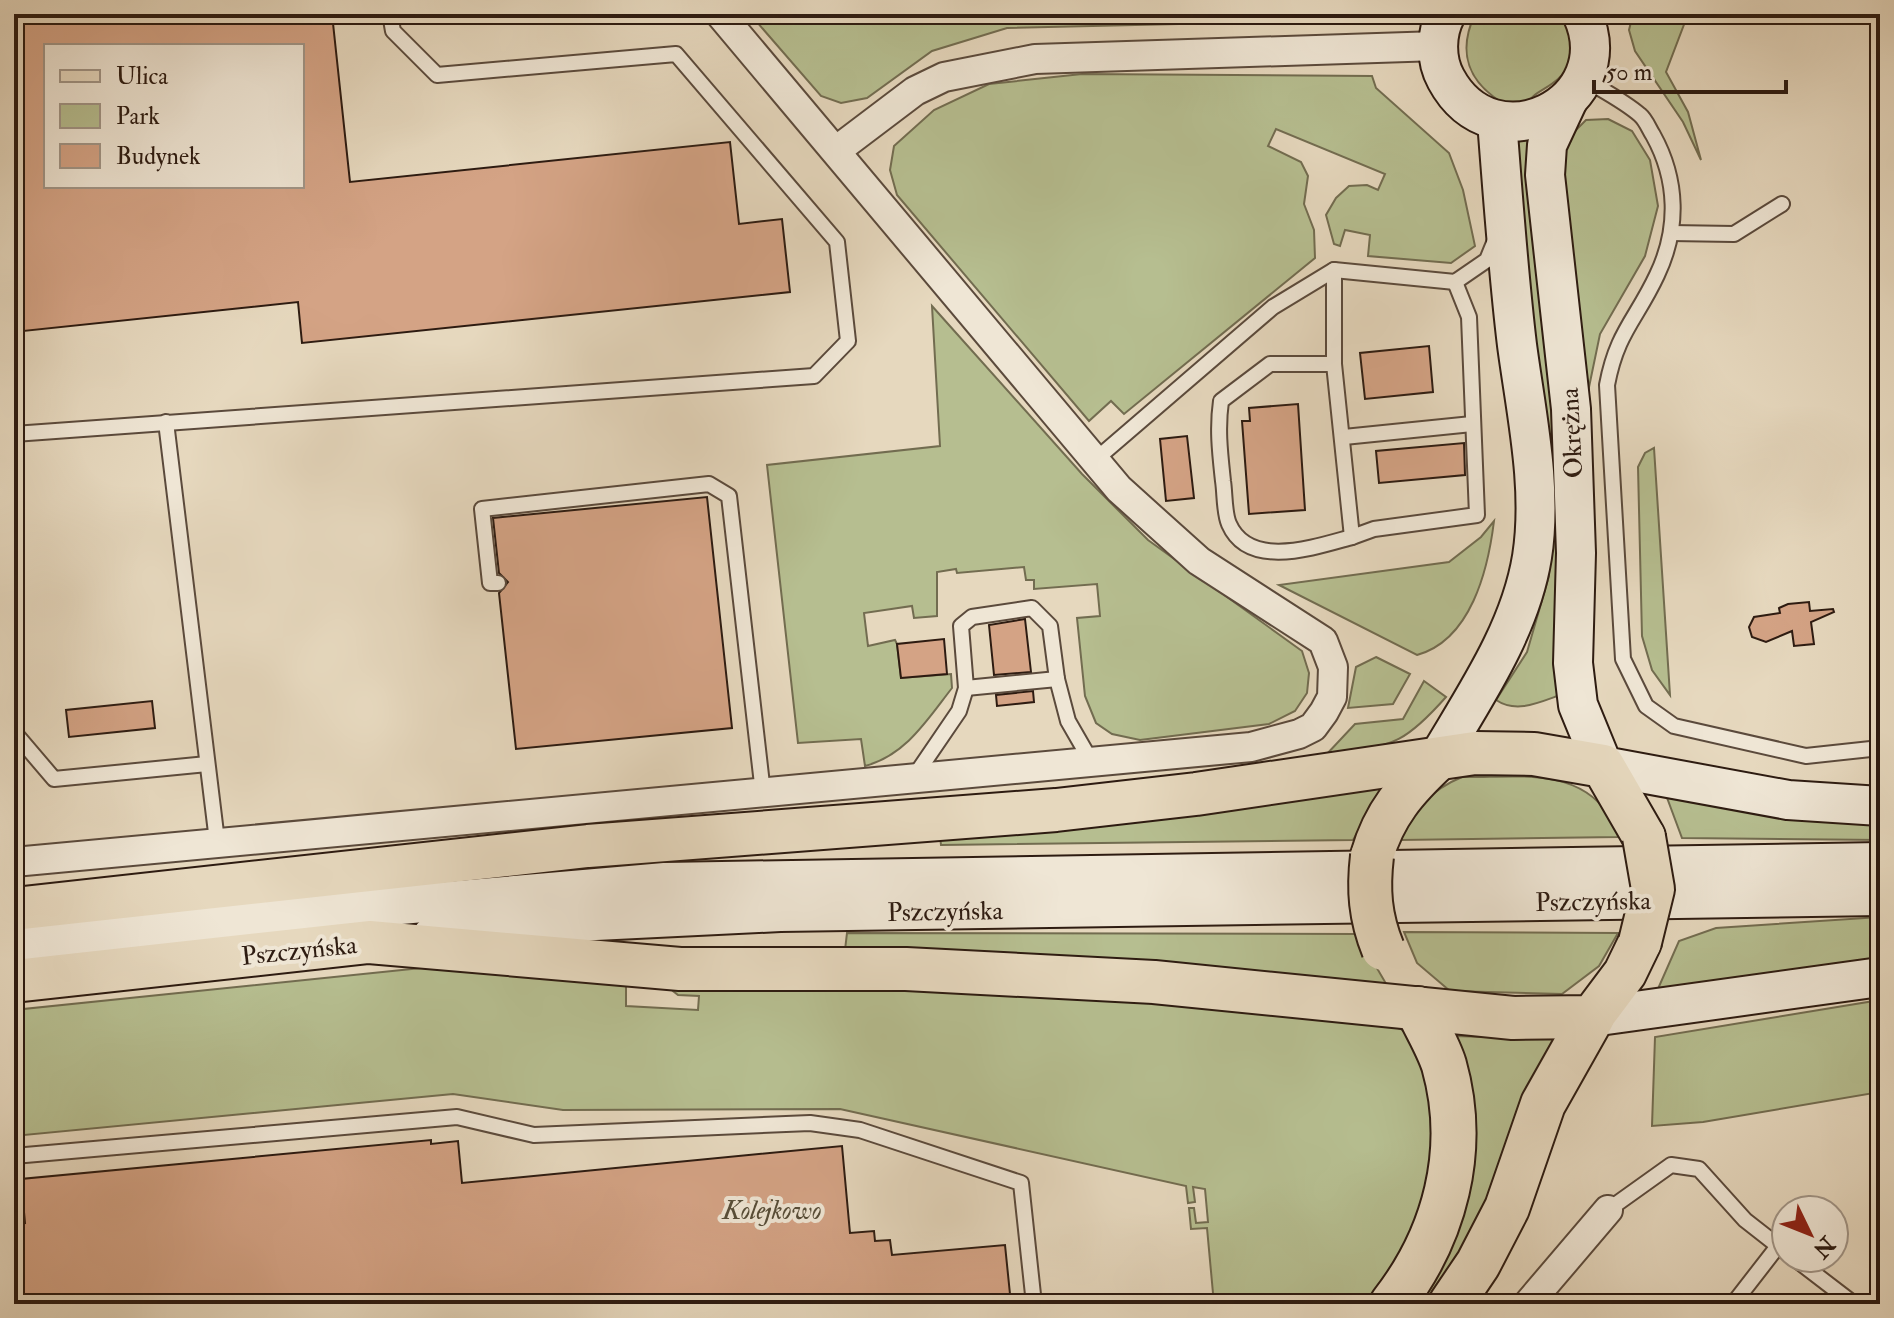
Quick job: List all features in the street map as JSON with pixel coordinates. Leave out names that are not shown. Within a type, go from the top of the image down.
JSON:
[{"type":"highway","points":[[1392,1304],[1434,1238],[1448,1191],[1451,1100],[1443,1063],[1418,1009]]},
{"type":"highway","points":[[1451,1304],[1478,1264],[1507,1208],[1543,1104],[1592,1017]]},
{"type":"main road","name":"Okrężna","points":[[1587,17],[1590,48],[1576,89],[1547,145],[1545,175],[1571,409],[1576,553],[1573,663],[1578,705],[1603,766]]},
{"type":"main road","points":[[1442,30],[1442,71],[1454,94],[1473,111],[1497,121],[1523,122],[1547,115],[1576,89]]},
{"type":"main road","name":"Okrężna","points":[[1437,760],[1475,697],[1517,615],[1532,556],[1534,479],[1497,121]]},
{"type":"main road","points":[[14,909],[588,846],[1056,810],[1475,753],[1534,754],[1788,800],[1880,806]]},
{"type":"main road","points":[[1418,1009],[1383,949],[1371,921],[1369,885],[1379,831],[1393,806],[1437,760]]},
{"type":"main road","points":[[1592,1017],[1625,973],[1640,942],[1653,889],[1644,837],[1603,766]]},
{"type":"main road","name":"Pszczyńska","points":[[14,947],[348,910],[665,882],[1880,862]]},
{"type":"main road","name":"Pszczyńska","points":[[14,981],[575,922],[780,912],[1880,896]]},
{"type":"main road","points":[[369,942],[680,969],[906,969],[1154,982],[1513,1018],[1592,1017],[1880,977]]},
{"type":"street","points":[[14,862],[1251,747],[1313,727],[1328,705],[1333,667],[1323,641],[1199,561],[1164,532],[1094,461],[837,150],[720,14]]},
{"type":"street","points":[[837,150],[915,91],[944,77],[1035,59],[1442,30]]},
{"type":"street","points":[[1528,1304],[1563,1259],[1608,1210]]},
{"type":"lane","points":[[14,434],[814,376],[848,341],[837,242],[676,54],[437,75],[393,31],[390,14]]},
{"type":"lane","points":[[1576,89],[1643,116],[1669,173],[1673,198],[1671,233],[1657,277],[1613,353],[1607,385],[1623,659],[1646,706],[1674,726],[1806,756],[1880,748]]},
{"type":"lane","points":[[1671,233],[1734,234],[1782,204]]},
{"type":"lane","points":[[1094,461],[1273,307],[1334,270],[1455,282],[1487,260],[1505,216]]},
{"type":"lane","points":[[1334,270],[1334,364],[1352,537]]},
{"type":"lane","points":[[1334,364],[1270,364],[1221,401],[1217,429],[1228,524],[1243,543],[1262,552],[1318,547],[1374,529],[1477,515],[1469,317],[1455,282]]},
{"type":"lane","points":[[166,422],[217,841]]},
{"type":"lane","points":[[1344,437],[1472,424]]},
{"type":"lane","points":[[498,583],[490,583],[482,509],[709,484],[729,496],[763,793]]},
{"type":"lane","points":[[914,777],[959,711],[966,688],[961,626],[972,617],[1032,608],[1050,626],[1057,679],[1068,721],[1091,761]]},
{"type":"lane","points":[[966,688],[1057,679]]},
{"type":"lane","points":[[14,732],[54,779],[207,764]]},
{"type":"lane","points":[[14,1156],[457,1117],[534,1135],[810,1123],[860,1130],[1021,1183],[1034,1304]]},
{"type":"lane","points":[[1608,1210],[1671,1165],[1699,1169],[1745,1220],[1770,1240]]},
{"type":"lane","points":[[1733,1304],[1770,1262]]},
{"type":"lane","points":[[1815,1274],[1854,1304]]},
{"type":"green space","points":[[750,14],[1325,14],[1266,22],[1007,28],[932,51],[867,98],[841,103],[821,96]]},
{"type":"green space","points":[[1475,14],[1568,14],[1572,49],[1564,73],[1524,107],[1515,110],[1500,102],[1478,82],[1467,59],[1466,45]]},
{"type":"green space","points":[[1633,14],[1688,14],[1666,72],[1688,112],[1701,160],[1683,122],[1635,51],[1629,30]]},
{"type":"green space","points":[[1082,74],[1372,76],[1376,88],[1449,153],[1463,190],[1475,246],[1451,263],[1368,256],[1370,235],[1345,230],[1340,246],[1334,244],[1326,215],[1336,198],[1349,186],[1367,185],[1378,190],[1385,174],[1276,129],[1268,146],[1301,162],[1308,176],[1304,204],[1314,230],[1315,258],[1124,414],[1111,401],[1089,421],[897,195],[890,170],[894,146],[934,110],[989,84]]},
{"type":"green space","points":[[1608,119],[1632,131],[1650,160],[1658,206],[1645,256],[1600,334],[1588,392],[1584,393],[1558,164],[1572,134],[1586,120]]},
{"type":"green space","points":[[1529,135],[1561,501],[1563,694],[1537,703],[1512,706],[1496,700],[1527,652],[1549,576],[1515,137]]},
{"type":"green space","points":[[932,306],[1082,474],[1148,540],[1302,651],[1309,673],[1307,693],[1295,711],[1269,724],[1140,740],[1112,734],[1096,723],[1085,696],[1077,618],[1100,616],[1097,584],[1034,589],[1034,580],[1026,580],[1024,567],[957,573],[956,569],[937,572],[937,616],[914,618],[912,606],[864,613],[868,646],[895,640],[901,678],[951,674],[952,688],[924,724],[892,754],[865,766],[861,739],[798,743],[767,465],[940,446]]},
{"type":"green space","points":[[1654,448],[1670,695],[1652,670],[1642,636],[1638,467],[1645,453]]},
{"type":"green space","points":[[1494,521],[1481,581],[1464,619],[1436,647],[1417,655],[1279,585],[1449,562],[1481,537]]},
{"type":"green space","points":[[1376,657],[1410,674],[1393,704],[1348,708],[1356,667]]},
{"type":"green space","points":[[1424,681],[1446,697],[1417,726],[1393,742],[1325,756],[1355,724],[1403,719]]},
{"type":"green space","points":[[1522,776],[1561,781],[1595,799],[1616,827],[1618,837],[1401,840],[1424,802],[1462,777]]},
{"type":"green space","points":[[1385,787],[1353,840],[941,845],[940,836]]},
{"type":"green space","points":[[1666,795],[1880,823],[1880,840],[1682,838]]},
{"type":"green space","points":[[1880,917],[1880,958],[1657,991],[1679,941],[1716,928]]},
{"type":"green space","points":[[1404,932],[1618,933],[1599,966],[1562,994],[1450,991],[1417,963]]},
{"type":"green space","points":[[847,933],[1357,934],[1388,987],[845,950]]},
{"type":"green space","points":[[431,967],[626,984],[626,1006],[698,1010],[699,996],[678,995],[673,991],[685,976],[1056,992],[1382,1023],[1401,1029],[1423,1050],[1436,1134],[1425,1208],[1370,1304],[1214,1304],[1207,1228],[1191,1229],[1189,1208],[1194,1208],[1196,1223],[1208,1222],[1205,1189],[1193,1187],[1195,1202],[1188,1203],[1186,1186],[840,1109],[563,1110],[453,1094],[14,1136],[14,1010]]},
{"type":"green space","points":[[1880,1000],[1880,1092],[1703,1122],[1652,1126],[1655,1037]]},
{"type":"green space","points":[[1452,1036],[1557,1039],[1494,1193],[1468,1242],[1424,1304],[1412,1304]]},
{"type":"building","points":[[14,14],[332,14],[350,182],[730,142],[739,224],[782,219],[790,292],[302,343],[298,302],[14,332]]},
{"type":"building","points":[[1429,346],[1433,392],[1365,399],[1360,353]]},
{"type":"building","points":[[1298,404],[1305,510],[1249,514],[1242,421],[1250,421],[1249,408]]},
{"type":"building","points":[[1187,436],[1194,498],[1166,501],[1160,439]]},
{"type":"building","points":[[1464,443],[1465,475],[1379,483],[1376,451]]},
{"type":"building","points":[[707,497],[732,728],[516,749],[499,593],[508,582],[499,573],[493,518]]},
{"type":"building","points":[[1809,602],[1810,611],[1833,609],[1834,612],[1811,622],[1814,644],[1794,646],[1792,631],[1766,642],[1752,637],[1749,627],[1754,617],[1780,613],[1779,608],[1788,604]]},
{"type":"building","points":[[1025,619],[1031,672],[994,675],[989,625]]},
{"type":"building","points":[[944,639],[947,674],[901,678],[897,644]]},
{"type":"building","points":[[1033,691],[1034,702],[997,706],[996,695]]},
{"type":"building","points":[[152,701],[155,728],[69,737],[66,710]]},
{"type":"building","points":[[431,1140],[431,1144],[458,1141],[462,1183],[842,1146],[850,1233],[874,1231],[875,1241],[890,1240],[892,1255],[1005,1245],[1011,1304],[769,1304],[768,1296],[681,1304],[14,1304],[14,1224],[25,1223],[21,1179]]},
{"type":"park label","name":"Kolejkowo","points":[[772,1210]]}]
